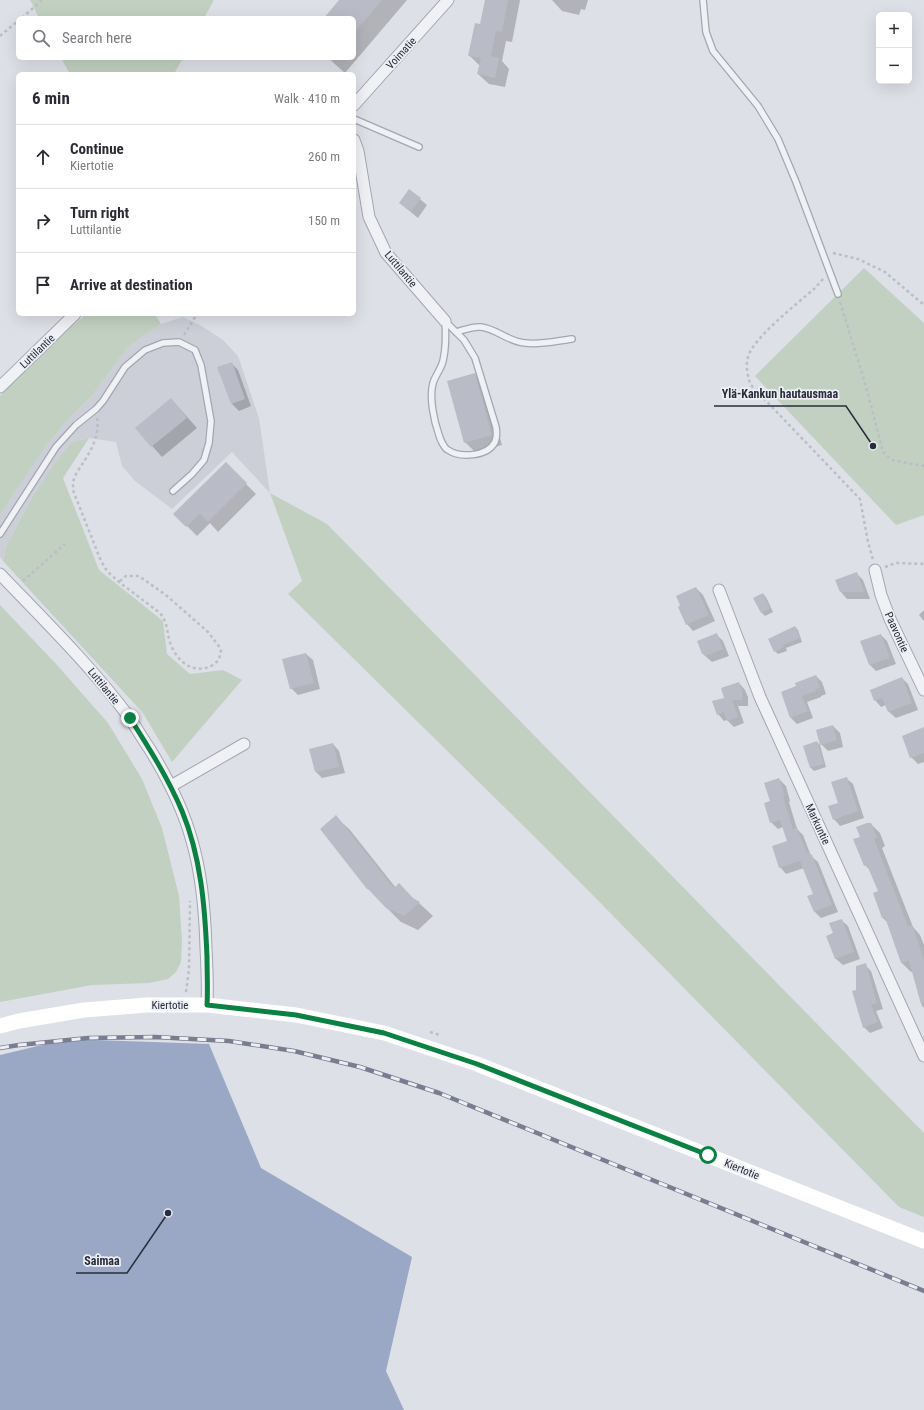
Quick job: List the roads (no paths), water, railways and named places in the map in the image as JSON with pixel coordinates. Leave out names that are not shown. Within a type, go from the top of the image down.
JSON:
[{"type":"street","name":"Voimatie","points":[[356,103],[448,0]]},
{"type":"street","name":"Luttilantie","points":[[356,146],[370,216],[386,253],[445,321]]},
{"type":"street","name":"Luttilantie","points":[[0,387],[73,316]]},
{"type":"street","name":"Paavontie","points":[[875,570],[881,595],[890,619],[924,690]]},
{"type":"street","name":"Luttilantie","points":[[0,574],[89,668],[130,718],[171,786],[192,839],[199,867],[206,923],[207,1005]]},
{"type":"street","name":"Markuntie","points":[[720,590],[760,697],[924,1056]]},
{"type":"street","points":[[171,786],[244,744]]},
{"type":"street","name":"Kiertotie","points":[[0,1026],[19,1021],[84,1010],[147,1005],[207,1005],[296,1015],[384,1033],[477,1064],[924,1241]]},
{"type":"lane","points":[[703,0],[706,32],[713,51],[758,106],[778,139],[796,182],[838,294]]},
{"type":"lane","points":[[356,120],[419,147]]},
{"type":"lane","points":[[445,321],[464,340],[475,358],[496,428],[497,437],[494,444],[485,451],[468,456],[457,455],[446,449],[439,435],[431,400],[433,384],[443,361],[446,334],[445,321]]},
{"type":"lane","points":[[456,332],[479,327],[492,330],[511,340],[524,343],[572,339]]},
{"type":"lane","points":[[0,534],[56,447],[76,425],[96,409],[103,401],[125,367],[145,350],[163,343],[179,342],[195,350],[201,365],[211,421],[209,443],[204,460],[192,474],[173,491]]},
{"type":"water","points":[[67,1039],[209,1044],[261,1168],[412,1257],[386,1371],[404,1410],[0,1410],[0,1055]]},
{"type":"railway","points":[[0,1048],[88,1038],[155,1037],[229,1041],[294,1051],[360,1067],[439,1093],[924,1291]]},
{"type":"place","name":"Ylä-Kankun hautausmaa","points":[[873,446]]},
{"type":"place","name":"Saimaa","points":[[168,1213]]}]
